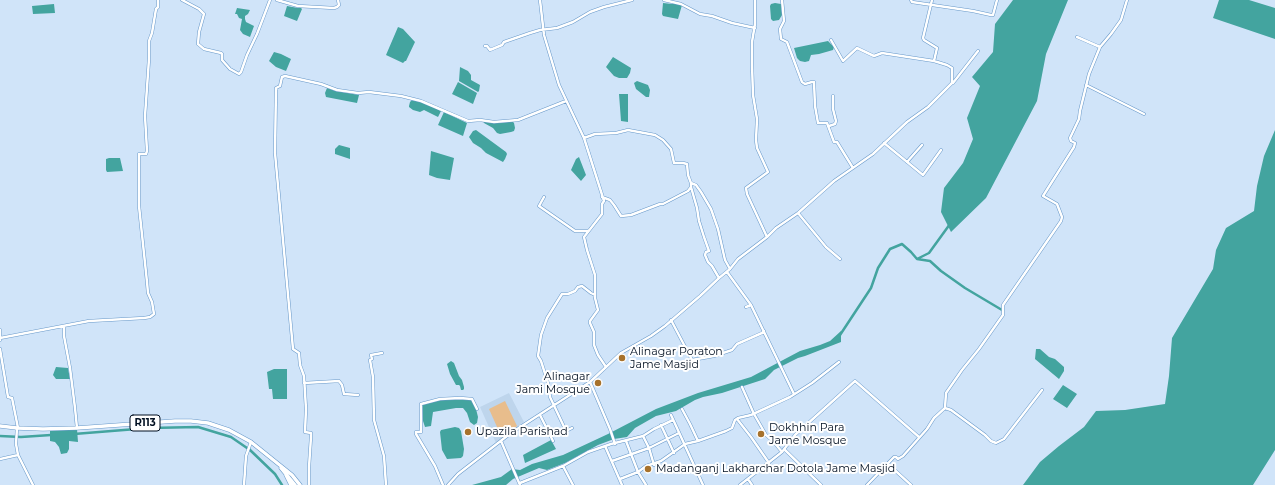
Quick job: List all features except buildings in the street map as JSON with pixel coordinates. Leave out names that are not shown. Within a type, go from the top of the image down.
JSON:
[{"type":"main road","name":"R113","points":[[0,426],[17,429],[77,428],[191,421],[208,423],[229,430],[252,442],[292,474],[300,485]]},
{"type":"main road","name":"R113","points":[[278,464],[295,485]]},
{"type":"main road","points":[[284,471],[291,485]]},
{"type":"street","points":[[0,330],[0,339],[89,321],[144,318],[150,317],[154,314],[146,282],[139,206],[139,154],[146,154],[147,151],[145,116],[150,59],[149,41],[152,33],[156,9],[158,7],[158,0]]},
{"type":"street","points":[[182,0],[199,9],[204,14],[199,32],[198,44],[204,49],[221,52],[222,60],[230,69],[239,74],[270,0]]},
{"type":"street","points":[[277,0],[298,6],[334,8],[339,5],[338,0]]},
{"type":"street","points":[[540,0],[543,30],[559,85],[584,138],[604,201],[602,204],[602,213],[585,236],[585,239],[595,275],[595,294],[598,311],[590,322],[594,332],[594,345],[598,355],[606,367]]},
{"type":"street","points":[[485,46],[487,46],[490,50],[502,45],[504,42],[530,33],[557,28],[573,22],[590,12],[632,0]]},
{"type":"street","points":[[664,0],[681,4],[700,14],[755,28]]},
{"type":"street","points":[[755,0],[755,28],[752,42],[752,65],[753,95],[757,119],[756,140],[757,148],[768,172],[746,188],[747,194],[768,236]]},
{"type":"street","points":[[782,0],[784,21],[780,29],[781,39],[787,42],[802,82],[805,84],[814,82],[815,106],[818,123],[827,123],[834,142],[837,142],[854,168]]},
{"type":"street","points":[[911,0],[912,2],[992,15],[997,0]]},
{"type":"street","points":[[932,0],[923,38],[937,49],[934,62]]},
{"type":"street","points":[[868,485],[894,457],[898,459],[903,456],[934,418],[945,408],[946,393],[1003,315],[1003,305],[1061,221],[1062,217],[1057,204],[1043,196],[1074,146],[1075,143],[1070,138],[1079,119],[1086,85],[1100,47],[1112,34],[1121,20],[1128,0]]},
{"type":"street","points":[[1077,37],[1100,47]]},
{"type":"street","points":[[831,40],[843,61],[857,48],[874,56],[882,53],[934,62],[947,65],[952,68],[952,83]]},
{"type":"street","points":[[448,485],[458,474],[501,441],[590,382],[622,353],[651,336],[671,320],[727,272],[738,259],[776,228],[798,213],[834,181],[873,154],[907,122],[928,107],[952,83],[978,51]]},
{"type":"street","points":[[309,485],[311,433],[305,432],[306,409],[304,383],[299,353],[293,349],[275,153],[276,88],[280,86],[282,76],[321,84],[337,90],[401,96],[421,101],[468,121],[480,120],[494,122],[518,120],[566,101]]},
{"type":"street","points":[[1086,85],[1144,114]]},
{"type":"street","points":[[829,126],[835,124],[836,120],[833,109],[833,96]]},
{"type":"street","points":[[584,138],[595,134],[616,133],[628,130],[655,135],[663,140],[671,149],[674,163],[687,164],[688,175],[698,208],[699,221],[709,251],[706,252],[706,255],[708,262],[719,278]]},
{"type":"street","points":[[884,143],[923,175],[941,150]]},
{"type":"street","points":[[907,162],[922,145]]},
{"type":"street","points":[[691,183],[696,185],[711,209],[718,229],[725,260],[730,269]]},
{"type":"street","points":[[602,197],[610,200],[621,216],[631,215],[663,204],[688,191],[691,187]]},
{"type":"street","points":[[544,197],[539,206],[575,231],[589,231]]},
{"type":"street","points":[[798,213],[826,247],[840,259]]},
{"type":"street","points":[[727,272],[751,305],[781,370],[794,394]]},
{"type":"street","points":[[572,428],[566,431],[550,397],[548,383],[538,356],[541,335],[547,318],[562,294],[568,294],[582,286],[591,293],[595,294]]},
{"type":"street","points":[[746,307],[751,305]]},
{"type":"street","points":[[671,320],[692,360],[714,356],[732,350],[737,344],[764,331]]},
{"type":"street","points":[[64,326],[77,428]]},
{"type":"street","points":[[0,351],[8,397],[12,398],[17,429],[16,444],[18,455],[33,485]]},
{"type":"street","points":[[382,353],[371,355],[372,359],[370,360],[373,377],[374,420],[384,456],[386,485]]},
{"type":"street","points":[[620,479],[638,472],[646,466],[654,465],[662,461],[685,444],[698,441],[732,428],[737,419],[740,417],[754,414],[794,394],[812,383],[839,362]]},
{"type":"street","points":[[740,485],[769,463],[807,424],[855,380],[919,437]]},
{"type":"street","points":[[304,383],[339,381],[342,385],[344,394],[358,394]]},
{"type":"street","points":[[590,382],[610,429],[614,443]]},
{"type":"street","points":[[742,387],[754,414],[766,435],[822,485]]},
{"type":"street","points":[[945,408],[951,410],[979,430],[991,441],[996,443],[1004,439],[1042,390]]},
{"type":"street","points":[[443,485],[435,466],[416,433],[421,432],[421,404],[440,399],[472,399],[477,409]]},
{"type":"street","points":[[682,409],[698,441]]},
{"type":"street","points":[[540,415],[553,441]]},
{"type":"street","points":[[671,415],[702,485]]},
{"type":"street","points":[[737,419],[769,463]]},
{"type":"street","points":[[501,441],[520,484],[563,466],[588,452],[614,443],[642,436],[673,420]]},
{"type":"street","points":[[661,425],[674,453]]},
{"type":"street","points":[[612,461],[649,448],[679,433]]},
{"type":"street","points":[[642,436],[649,448],[654,465]]},
{"type":"street","points":[[626,441],[638,472],[646,485]]},
{"type":"street","points":[[244,485],[246,456],[252,442]]},
{"type":"street","points":[[606,446],[622,485]]},
{"type":"street","points":[[0,459],[18,455]]},
{"type":"street","points":[[888,464],[911,485]]},
{"type":"street","points":[[563,466],[573,485]]},
{"type":"street","points":[[748,479],[752,485]]},
{"type":"street","points":[[872,481],[875,484]]},
{"type":"shaded area","points":[[1013,0],[1068,0],[1046,54],[1037,101],[986,198],[951,232],[941,212],[944,188],[963,163],[973,139],[967,118],[980,86],[972,77],[993,52],[995,24]]},
{"type":"shaded area","points":[[1219,0],[1249,0],[1275,8],[1275,39],[1213,18]]},
{"type":"shaded area","points":[[663,3],[682,5],[678,19],[663,16]]},
{"type":"shaded area","points":[[54,4],[55,13],[33,14],[32,6]]},
{"type":"shaded area","points":[[771,4],[781,4],[782,15],[779,20],[773,21],[771,19],[770,6]]},
{"type":"shaded area","points":[[287,6],[300,7],[302,9],[297,21],[284,16]]},
{"type":"shaded area","points":[[237,8],[250,10],[245,16],[245,19],[246,22],[254,26],[250,37],[243,34],[240,30],[242,19],[235,14]]},
{"type":"shaded area","points":[[398,27],[403,29],[415,42],[406,61],[403,63],[386,55]]},
{"type":"shaded area","points":[[828,41],[834,47],[833,50],[811,55],[809,61],[805,62],[800,61],[797,58],[794,48]]},
{"type":"shaded area","points":[[274,52],[291,59],[286,71],[276,67],[269,61]]},
{"type":"shaded area","points":[[613,57],[631,68],[627,78],[619,78],[614,76],[606,67]]},
{"type":"shaded area","points":[[460,67],[468,71],[471,75],[471,80],[480,85],[478,92],[459,81]]},
{"type":"shaded area","points":[[637,81],[648,85],[650,90],[649,97],[646,97],[636,89],[634,83]]},
{"type":"shaded area","points":[[458,82],[477,93],[473,104],[452,94]]},
{"type":"shaded area","points":[[327,88],[359,95],[357,103],[326,97],[325,93]]},
{"type":"shaded area","points":[[619,94],[628,94],[628,122],[621,121]]},
{"type":"shaded area","points":[[412,100],[423,102],[441,111],[438,117],[424,110],[420,112],[413,110],[409,107]]},
{"type":"shaded area","points":[[444,112],[467,123],[463,136],[438,125]]},
{"type":"shaded area","points":[[483,121],[512,121],[515,128],[514,131],[500,134]]},
{"type":"shaded area","points":[[476,130],[506,152],[507,154],[503,162],[486,153],[473,143],[469,137],[473,131]]},
{"type":"shaded area","points":[[1275,130],[1275,450],[1253,485],[1023,485],[1040,462],[1084,427],[1096,411],[1125,410],[1165,404],[1172,338],[1213,269],[1216,250],[1226,228],[1254,211],[1257,186],[1264,156]]},
{"type":"shaded area","points":[[339,145],[350,148],[350,159],[335,154],[335,149]]},
{"type":"shaded area","points":[[431,151],[454,158],[450,180],[429,175]]},
{"type":"shaded area","points":[[579,157],[586,175],[581,181],[571,170],[576,159]]},
{"type":"shaded area","points":[[120,158],[123,171],[107,172],[106,159]]},
{"type":"shaded area","points":[[841,331],[841,342],[798,358],[774,370],[765,379],[722,393],[703,397],[676,411],[656,416],[635,428],[627,437],[614,439],[598,445],[565,463],[547,470],[539,468],[513,479],[506,485],[472,485],[501,477],[512,469],[520,470],[532,464],[563,455],[656,409],[698,393],[751,377],[800,351],[830,341]]},
{"type":"shaded area","points":[[1036,349],[1040,349],[1064,367],[1064,371],[1059,379],[1035,359]]},
{"type":"shaded area","points":[[451,361],[454,363],[462,380],[464,387],[463,390],[461,390],[459,385],[456,385],[450,374],[447,364]]},
{"type":"shaded area","points":[[56,367],[68,368],[70,379],[56,379],[53,375]]},
{"type":"shaded area","points":[[274,369],[287,369],[287,399],[273,399],[272,389],[269,389],[267,372]]},
{"type":"shaded area","points":[[1063,385],[1077,394],[1067,408],[1053,399]]},
{"type":"shaded area","points":[[509,393],[524,422],[496,443],[480,407]]},
{"type":"shaded area","points":[[472,399],[478,417],[477,423],[474,425],[470,422],[467,413],[463,408],[456,408],[433,412],[431,426],[425,427],[422,405],[440,400]]},
{"type":"shaded area","points":[[505,401],[517,426],[502,438],[489,409]]},
{"type":"shaded area","points":[[455,427],[459,428],[461,431],[464,449],[463,456],[461,458],[447,459],[442,450],[440,432],[441,430]]},
{"type":"shaded area","points":[[77,429],[78,442],[69,441],[69,449],[67,453],[61,454],[59,447],[55,442],[50,441],[50,430]]},
{"type":"shaded area","points":[[551,440],[556,449],[525,463],[523,455]]},
{"type":"waterway","points":[[917,259],[929,253],[950,224]]},
{"type":"waterway","points":[[840,335],[871,288],[878,268],[890,249],[902,244],[917,259],[930,261],[965,288],[1002,310]]},
{"type":"waterway","points":[[74,434],[149,428],[198,427],[231,437],[247,448]]},
{"type":"waterway","points":[[0,436],[21,437],[51,435]]},
{"type":"waterway","points":[[249,449],[275,474],[282,485]]},
{"type":"place","name":"Alinagar Poraton Jame Masjid","points":[[622,358]]},
{"type":"place","name":"Alinagar Jami Mosque","points":[[598,383]]},
{"type":"place","name":"Upazila Parishad","points":[[468,432]]},
{"type":"place","name":"Dokhhin Para Jame Mosque","points":[[761,434]]},
{"type":"place","name":"Madanganj Lakharchar Dotola Jame Masjid","points":[[648,469]]}]
